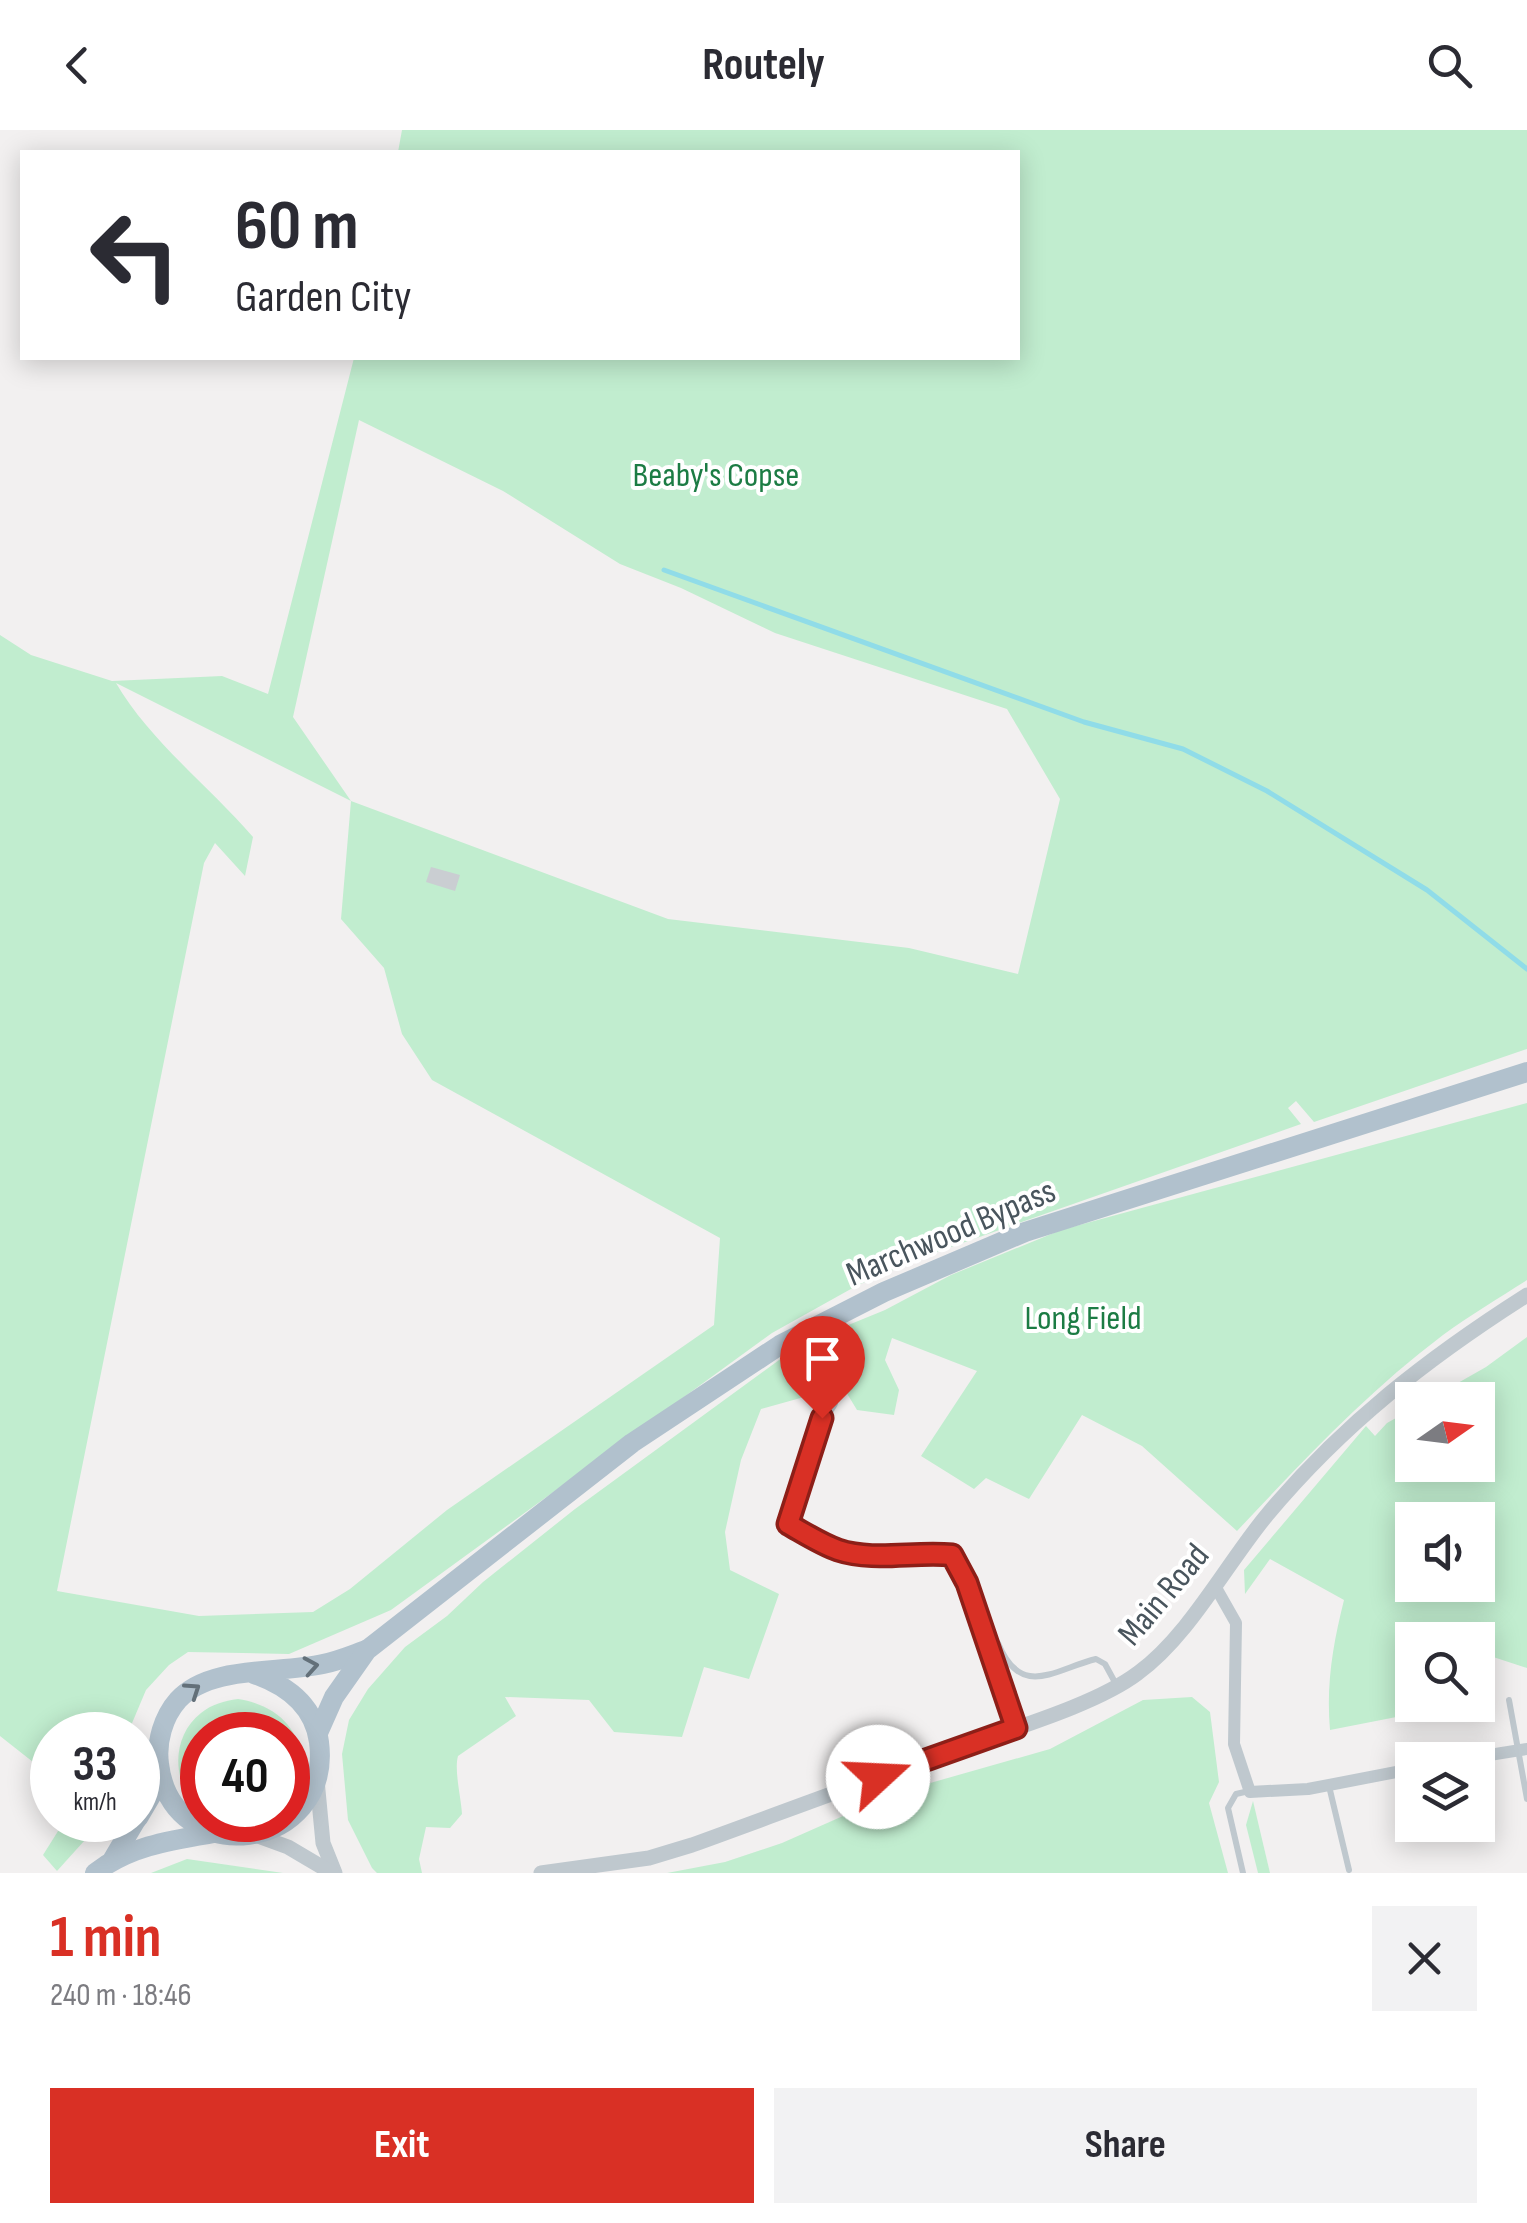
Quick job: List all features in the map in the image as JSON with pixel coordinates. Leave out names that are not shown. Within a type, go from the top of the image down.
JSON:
[{"type":"main road","name":"Marchwood Bypass","points":[[318,1733],[334,1697],[367,1650],[632,1443],[780,1346],[884,1292],[1025,1232],[1527,1072]]},
{"type":"main road","name":"Marchwood Bypass","points":[[254,1674],[324,1664],[367,1650]]},
{"type":"main road","points":[[180,1810],[161,1779],[157,1752],[163,1724],[178,1700],[200,1683],[226,1674],[254,1674],[276,1682],[294,1694],[309,1712],[318,1733],[321,1757],[310,1794]]},
{"type":"main road","points":[[95,1873],[113,1859],[180,1839]]},
{"type":"main road","points":[[113,1859],[123,1842]]},
{"type":"street","name":"Main Road","points":[[540,1873],[650,1858],[692,1845],[1016,1728],[1117,1687],[1141,1672],[1215,1586],[1267,1515],[1355,1420],[1465,1334],[1527,1295]]},
{"type":"street","points":[[832,1403],[822,1418],[788,1524],[840,1550],[884,1556],[927,1552],[952,1555],[967,1583],[1016,1728]]},
{"type":"street","points":[[1215,1586],[1236,1622],[1234,1744],[1250,1790],[1329,1785],[1395,1772]]},
{"type":"street","points":[[1495,1754],[1522,1750]]},
{"type":"street","points":[[317,1780],[323,1844],[333,1873]]},
{"type":"street","points":[[274,1842],[333,1873]]},
{"type":"lane","points":[[998,1643],[1014,1668],[1032,1678],[1046,1677],[1096,1659],[1104,1664],[1117,1687]]},
{"type":"lane","points":[[1509,1700],[1522,1750],[1527,1798]]},
{"type":"lane","points":[[1329,1785],[1349,1870]]},
{"type":"lane","points":[[1243,1873],[1228,1808],[1236,1794],[1250,1790]]},
{"type":"green space","name":"Beaby's Copse","points":[[402,130],[1527,130],[1527,1049],[1314,1122],[1296,1101],[1288,1108],[1301,1124],[928,1255],[858,1285],[772,1333],[391,1610],[289,1654],[188,1652],[169,1665],[146,1690],[137,1712],[30,1712],[30,1760],[0,1736],[0,635],[31,655],[112,681],[222,676],[268,694],[353,360],[1020,360],[1020,150],[398,150]],"holes":[[[359,420],[503,491],[620,564],[775,633],[1007,709],[1060,799],[1018,974],[909,948],[668,919],[351,801],[293,717]],[[116,683],[351,801],[341,919],[384,968],[402,1034],[432,1080],[720,1238],[714,1325],[447,1510],[350,1589],[313,1612],[199,1616],[57,1591],[204,863],[215,843],[245,876],[253,837],[145,724]]]},
{"type":"green space","name":"Long Field","points":[[1527,1103],[1527,1280],[1453,1328],[1388,1380],[1237,1531],[1142,1446],[1082,1415],[1029,1499],[986,1478],[974,1489],[921,1456],[977,1371],[892,1338],[885,1360],[899,1390],[894,1415],[857,1410],[840,1382],[822,1392],[761,1409],[741,1460],[725,1532],[730,1570],[779,1594],[749,1679],[704,1667],[682,1737],[614,1732],[589,1700],[505,1697],[516,1716],[458,1756],[462,1814],[450,1828],[426,1827],[419,1859],[422,1873],[377,1873],[372,1868],[348,1820],[342,1754],[349,1720],[368,1689],[405,1647],[447,1616],[483,1582],[575,1509],[786,1355],[951,1275],[1061,1230]]},
{"type":"green space","points":[[1527,1337],[1527,1668],[1495,1658],[1495,1622],[1395,1622],[1395,1717],[1330,1730],[1331,1664],[1344,1600],[1270,1559],[1245,1594],[1244,1570],[1366,1426],[1375,1436],[1395,1419],[1395,1482],[1495,1482],[1495,1382],[1460,1382]]},
{"type":"green space","points":[[1192,1697],[1210,1712],[1219,1782],[1209,1803],[1228,1873],[667,1873],[725,1862],[782,1843],[895,1793],[1050,1749],[1143,1700]]},
{"type":"green space","points":[[238,1699],[273,1712],[203,1712],[218,1703]]},
{"type":"green space","points":[[1253,1801],[1270,1873],[1258,1873],[1246,1825]]},
{"type":"green space","points":[[51,1842],[83,1842],[57,1871],[43,1855]]},
{"type":"green space","points":[[187,1859],[283,1873],[151,1873]]},
{"type":"building","points":[[431,867],[460,875],[455,891],[426,882]]},
{"type":"waterway","points":[[664,570],[1084,722],[1183,749],[1267,791],[1427,890],[1527,969]]},
{"type":"route","points":[[822,1418],[788,1524],[840,1550],[884,1556],[927,1552],[952,1555],[967,1583],[1016,1728],[878,1777]]}]
